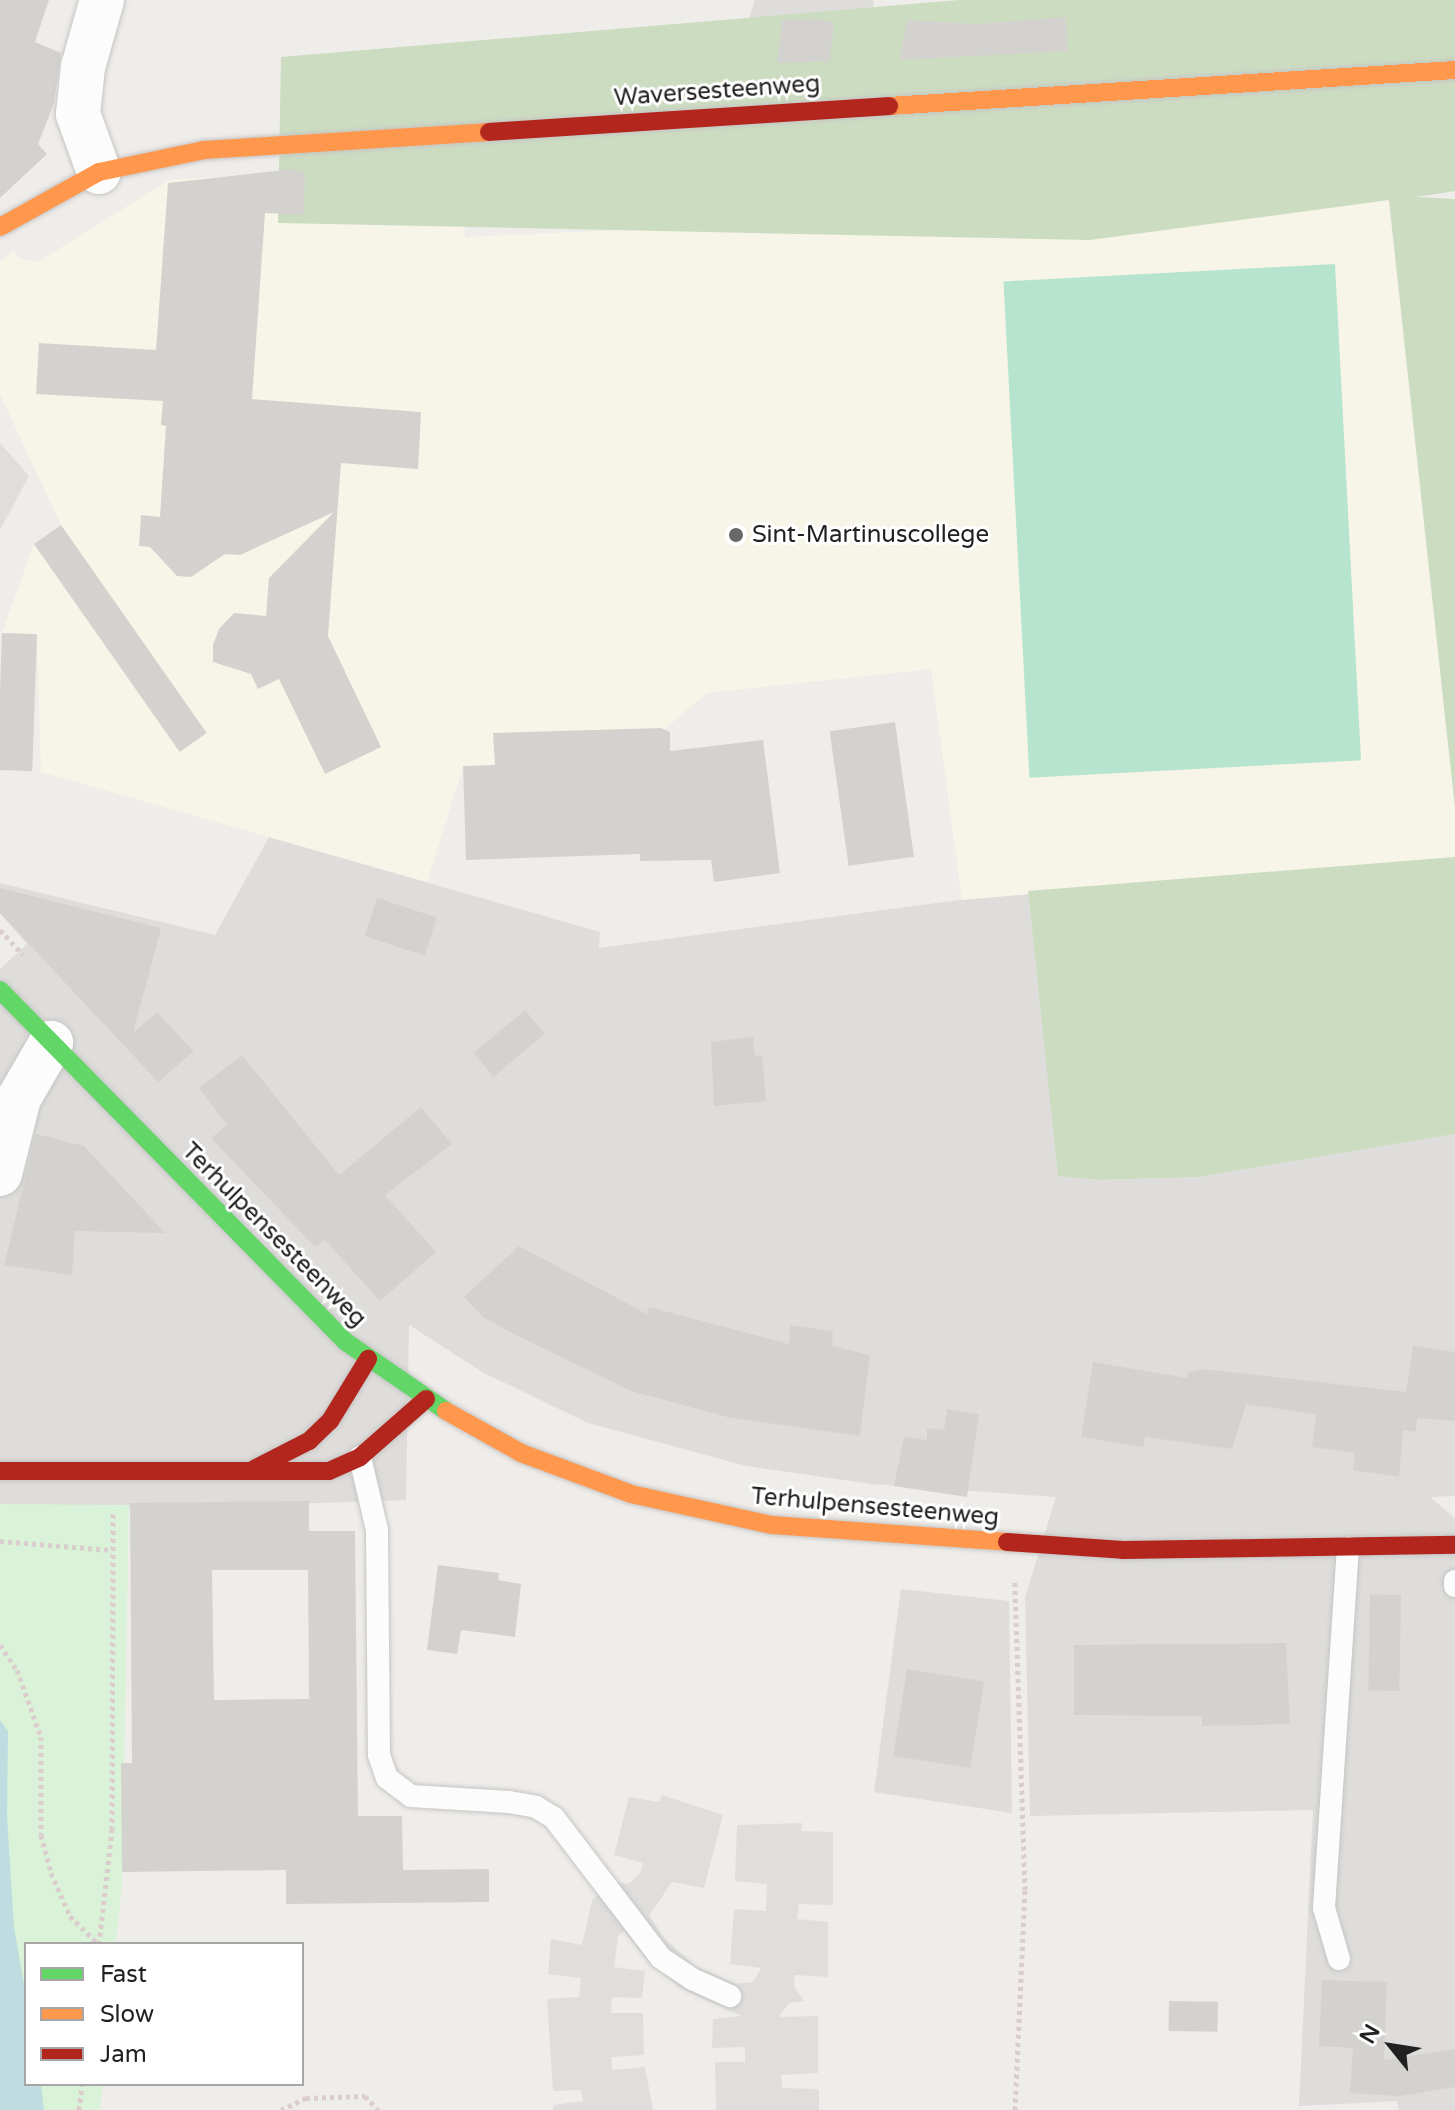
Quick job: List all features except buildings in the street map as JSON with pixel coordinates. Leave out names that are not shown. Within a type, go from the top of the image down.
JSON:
[{"type":"main road","name":"Waversesteenweg","points":[[0,227],[99,172],[220,148],[1455,70]]},
{"type":"main road","name":"Terhulpensesteenweg","points":[[0,990],[311,1311],[368,1359],[426,1399],[521,1453],[631,1494],[772,1525],[1123,1550],[1455,1545]]},
{"type":"main road","points":[[254,1469],[309,1441],[330,1421],[368,1359]]},
{"type":"main road","points":[[0,1471],[254,1469],[298,1475],[329,1471],[360,1457],[426,1399]]},
{"type":"street","points":[[99,172],[78,114],[83,67],[102,0]]},
{"type":"street","points":[[0,1174],[23,1086],[51,1043]]},
{"type":"lane","points":[[360,1457],[377,1530],[379,1755],[387,1778],[411,1796],[509,1802],[545,1813],[661,1958],[692,1979],[730,1996]]},
{"type":"lane","points":[[1339,1959],[1324,1908],[1348,1548]]},
{"type":"path","points":[[98,1942],[112,1830],[113,1471]]},
{"type":"path","points":[[0,1541],[112,1550]]},
{"type":"path","points":[[1015,2110],[1025,1890],[1016,1585]]},
{"type":"path","points":[[0,1645],[17,1670],[41,1737],[41,1835],[51,1873],[70,1916],[96,1942]]},
{"type":"path","points":[[79,2110],[82,2086]]},
{"type":"path","points":[[281,2110],[306,2098],[365,2096],[378,2110]]},
{"type":"shaded area","points":[[755,0],[874,0],[863,75],[729,83]]},
{"type":"shaded area","name":"Sint-Martinuscollege","points":[[462,162],[465,237],[1388,196],[1455,808],[1455,857],[962,900],[931,669],[707,693],[661,732],[494,733],[495,765],[463,767],[427,882],[41,772],[37,634],[2,633],[34,544],[61,525],[0,394],[0,262],[14,251],[19,258],[38,262],[169,180]]},
{"type":"shaded area","points":[[0,443],[29,476],[0,530]]},
{"type":"shaded area","points":[[269,837],[600,932],[599,948],[1028,891],[1059,1176],[1100,1180],[1198,1177],[1455,1134],[1455,1496],[1430,1497],[1455,1518],[1455,2110],[1399,2110],[1397,2101],[1299,2106],[1313,1810],[1030,1816],[1025,1597],[1056,1497],[871,1484],[746,1466],[588,1423],[484,1373],[409,1325],[406,1500],[0,1514],[0,969],[27,944],[0,913],[0,883],[215,935]]},
{"type":"shaded area","points":[[901,1589],[1009,1601],[1012,1813],[874,1792]]},
{"type":"shaded area","points":[[662,1795],[723,1815],[704,1888],[672,1882],[649,1916],[665,1939],[695,1966],[736,1984],[753,1982],[761,1968],[730,1964],[734,1909],[766,1911],[767,1884],[735,1881],[737,1825],[802,1823],[801,1831],[833,1832],[833,1905],[799,1904],[797,1919],[828,1922],[828,1977],[795,1975],[794,1986],[804,2001],[789,2003],[779,2017],[818,2016],[818,2073],[781,2075],[782,2088],[819,2089],[819,2110],[716,2110],[715,2062],[745,2062],[745,2047],[712,2048],[713,2019],[742,2016],[680,1988],[645,1958],[624,1931],[618,1936],[614,1967],[645,1971],[642,1998],[612,1997],[611,2013],[643,2013],[644,2055],[611,2057],[612,2070],[645,2067],[653,2110],[553,2110],[553,2105],[583,2101],[581,2090],[553,2091],[547,1999],[579,1997],[581,1978],[548,1974],[551,1939],[582,1945],[592,1900],[617,1882],[628,1884],[640,1874],[643,1863],[614,1855],[629,1797],[659,1802]]},
{"type":"green space","points":[[959,0],[1455,0],[1455,191],[1416,197],[1455,199],[1455,808],[1389,200],[1090,240],[278,223],[281,57]]},
{"type":"green space","points":[[1335,264],[1361,760],[1029,778],[1003,281]]},
{"type":"green space","points":[[1455,857],[1455,1134],[1198,1177],[1100,1180],[1058,1176],[1028,891]]},
{"type":"green space","points":[[0,1504],[129,1505],[122,1883],[116,1942],[24,1942],[24,2086],[103,2086],[100,2110],[0,2110]]},
{"type":"water","points":[[0,1720],[8,1731],[7,1816],[14,1927],[24,1984],[24,2086],[41,2086],[44,2110],[0,2110]]},
{"type":"traffic: fast","points":[[0,990],[346,1342],[446,1411]]},
{"type":"traffic: slow","points":[[889,106],[1455,70]]},
{"type":"traffic: slow","points":[[0,227],[99,172],[204,150],[489,132]]},
{"type":"traffic: slow","points":[[446,1411],[521,1453],[631,1494],[772,1525],[1007,1542]]},
{"type":"traffic: jam","points":[[489,132],[889,106]]},
{"type":"traffic: jam","points":[[254,1469],[309,1441],[330,1421],[368,1359]]},
{"type":"traffic: jam","points":[[0,1471],[329,1471],[360,1457],[426,1399]]},
{"type":"traffic: jam","points":[[1007,1542],[1123,1550],[1455,1545]]},
{"type":"place","name":"Sint-Martinuscollege","points":[[736,535]]}]
